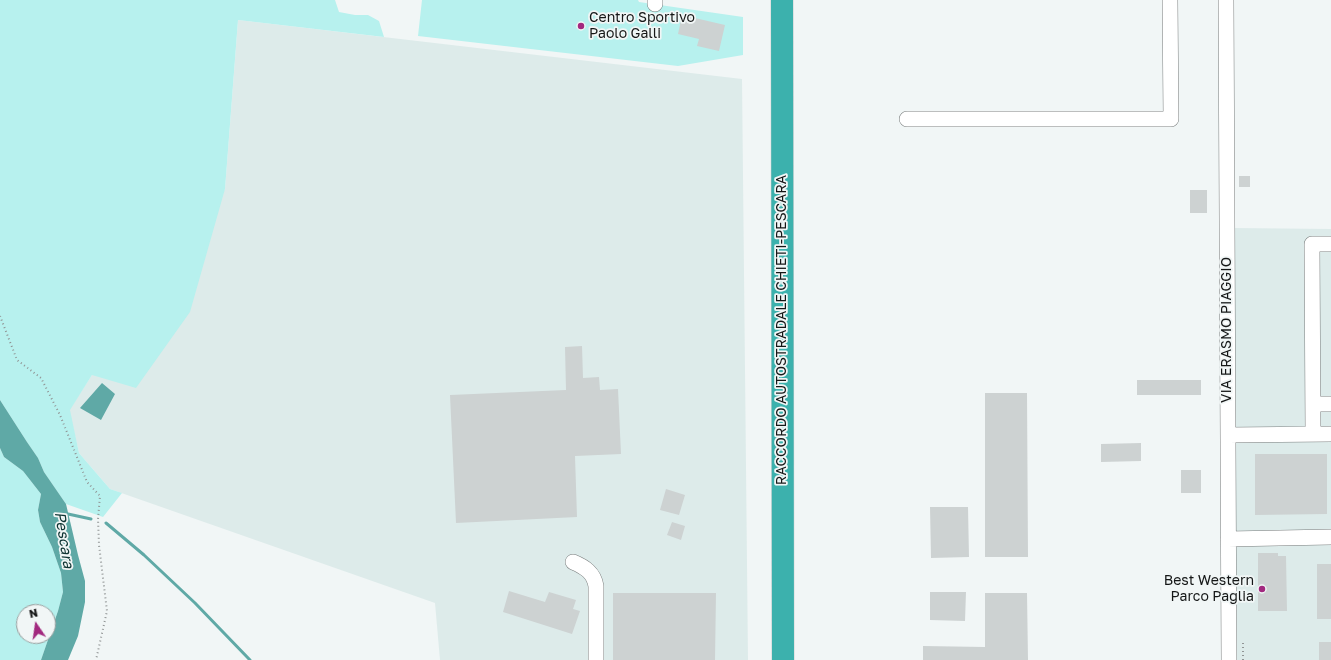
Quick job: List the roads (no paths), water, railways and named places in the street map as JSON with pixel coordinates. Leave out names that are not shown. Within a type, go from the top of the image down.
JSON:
[{"type":"highway","name":"RACCORDO AUTOSTRADALE CHIETI-PESCARA","points":[[768,0],[769,660]]},
{"type":"highway","name":"RACCORDO AUTOSTRADALE CHIETI-PESCARA","points":[[782,0],[783,660]]},
{"type":"street","points":[[907,119],[1171,120],[1170,0]]},
{"type":"street","name":"VIA ERASMO PIAGGIO","points":[[1226,0],[1229,660]]},
{"type":"street","points":[[1313,434],[1312,244],[1331,244]]},
{"type":"street","points":[[1313,404],[1331,404]]},
{"type":"street","points":[[1228,435],[1331,434]]},
{"type":"street","points":[[1228,539],[1331,537]]},
{"type":"street","points":[[573,562],[583,567],[595,579],[596,660]]},
{"type":"water","points":[[102,383],[115,394],[101,420],[80,408]]},
{"type":"water","name":"Pescara","points":[[0,400],[38,458],[44,472],[66,504],[85,581],[85,602],[78,636],[68,660],[41,660],[47,644],[56,644],[56,617],[63,592],[61,573],[52,547],[40,522],[38,510],[41,494],[23,471],[4,457],[0,448]]},
{"type":"waterway","points":[[68,514],[91,519]]},
{"type":"waterway","points":[[106,523],[144,555],[195,603],[250,660]]},
{"type":"place","name":"Centro Sportivo Paolo Galli","points":[[581,26]]},
{"type":"place","name":"Best Western Parco Paglia","points":[[1262,589]]}]
